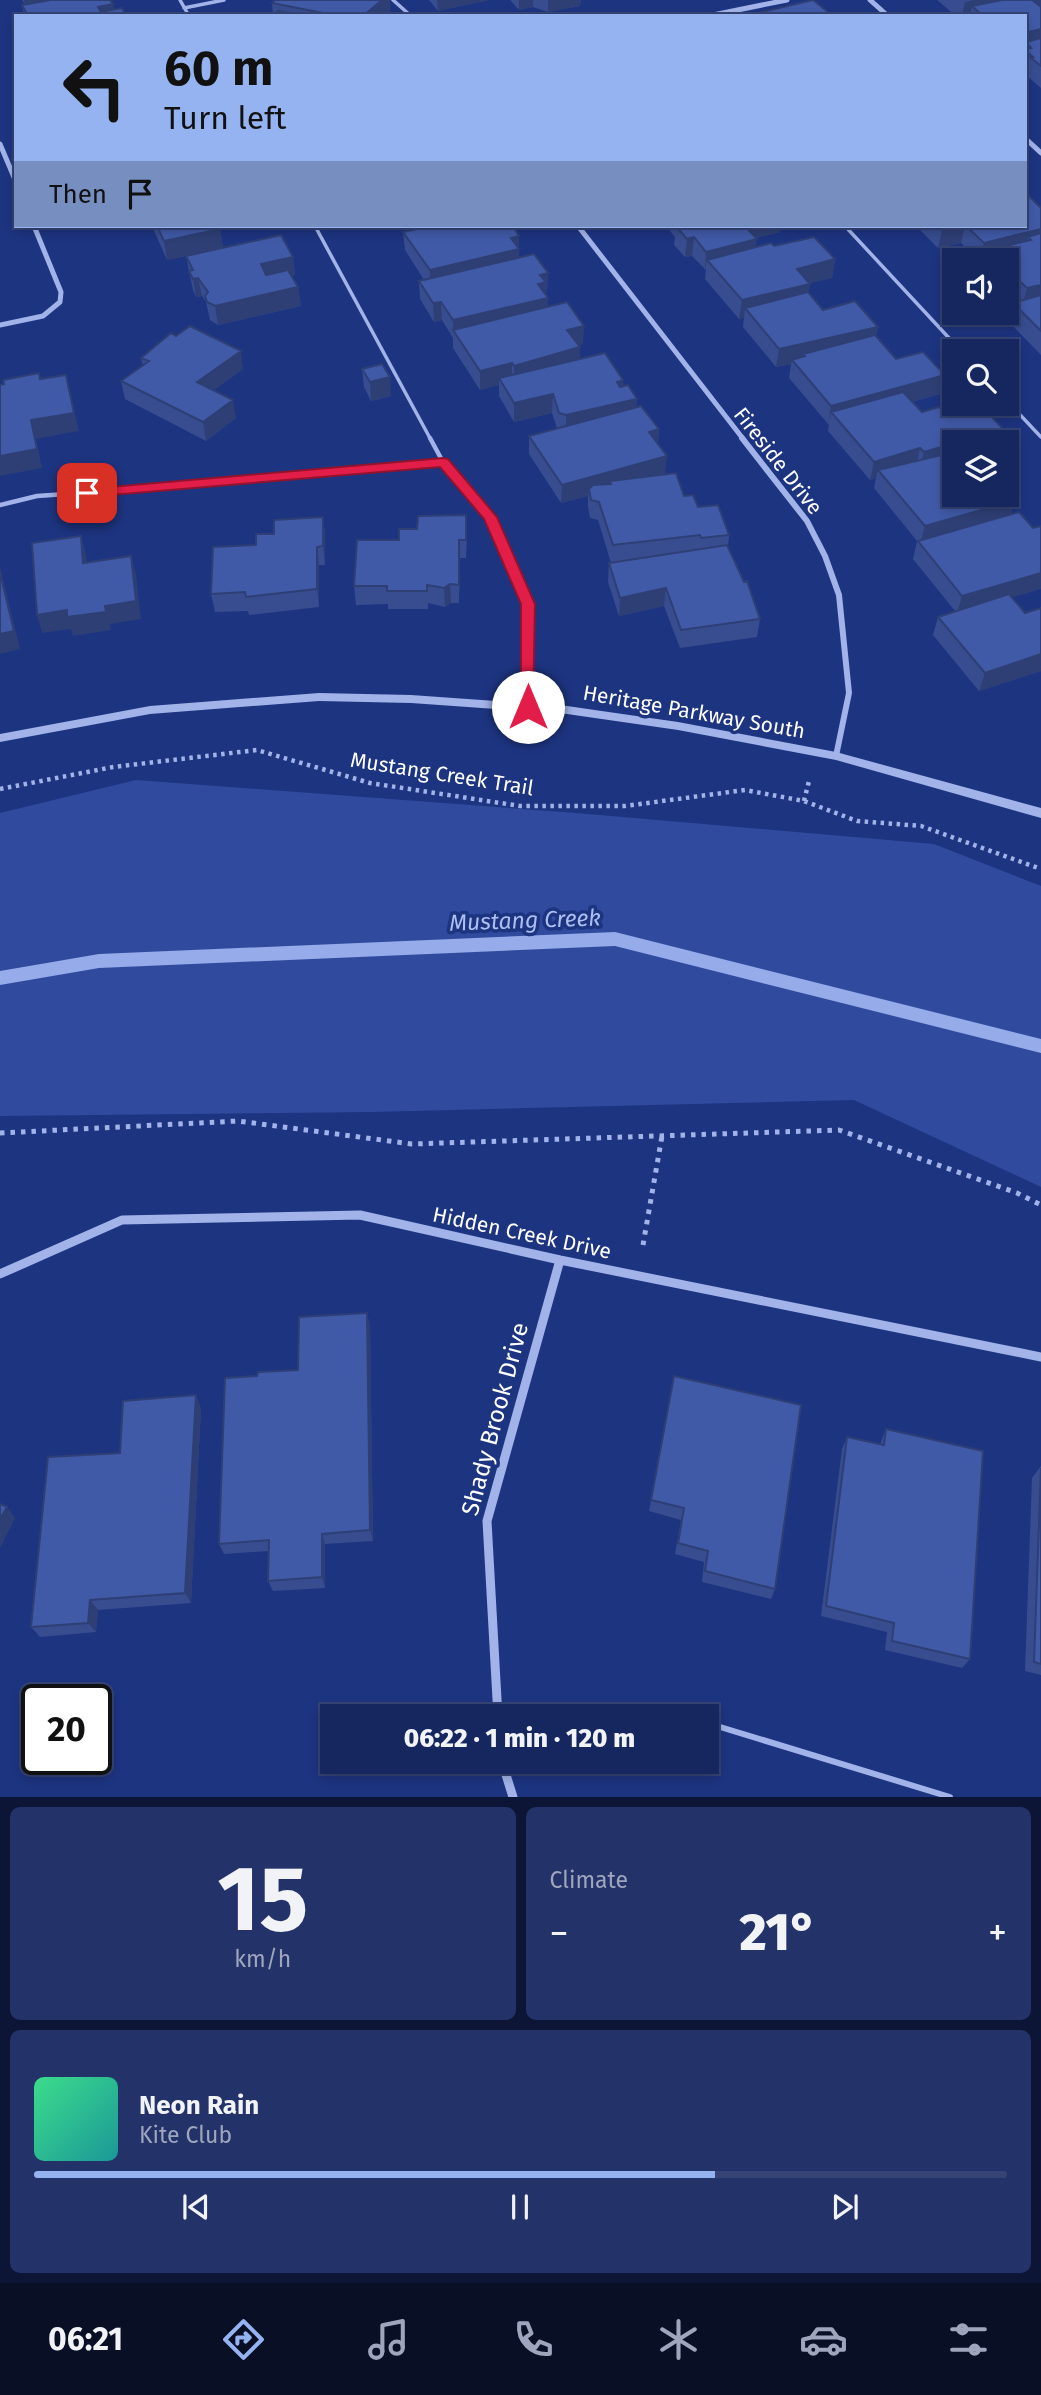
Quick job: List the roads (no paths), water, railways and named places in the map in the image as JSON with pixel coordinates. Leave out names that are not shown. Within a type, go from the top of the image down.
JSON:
[{"type":"street","points":[[718,14],[788,0]]},
{"type":"street","points":[[870,0],[886,14]]},
{"type":"street","points":[[1027,140],[1041,153]]},
{"type":"street","points":[[0,144],[14,177]]},
{"type":"street","points":[[0,325],[43,316],[60,302],[61,292],[35,228]]},
{"type":"street","name":"Fireside Drive","points":[[580,228],[807,521],[825,556],[839,595],[849,693],[836,757]]},
{"type":"street","name":"Heritage Parkway South","points":[[0,738],[31,730],[150,710],[319,697],[411,699],[528,707],[678,726],[836,757],[1041,813]]},
{"type":"street","name":"Hidden Creek Drive","points":[[0,1274],[122,1220],[360,1215],[560,1260],[1041,1357]]},
{"type":"street","name":"Shady Brook Drive","points":[[497,1704],[487,1521],[560,1260]]},
{"type":"street","points":[[506,1774],[513,1797]]},
{"type":"lane","points":[[180,0],[188,14]]},
{"type":"lane","points":[[184,8],[224,0]]},
{"type":"lane","points":[[393,0],[409,14]]},
{"type":"lane","points":[[316,228],[443,462],[490,517],[528,604],[528,707]]},
{"type":"lane","points":[[847,228],[950,339]]},
{"type":"lane","points":[[1019,414],[1041,437]]},
{"type":"lane","points":[[0,505],[37,496],[212,484],[443,462]]},
{"type":"lane","points":[[719,1727],[950,1797]]},
{"type":"waterway","name":"Mustang Creek","points":[[0,978],[99,961],[615,939],[1041,1046]]}]
